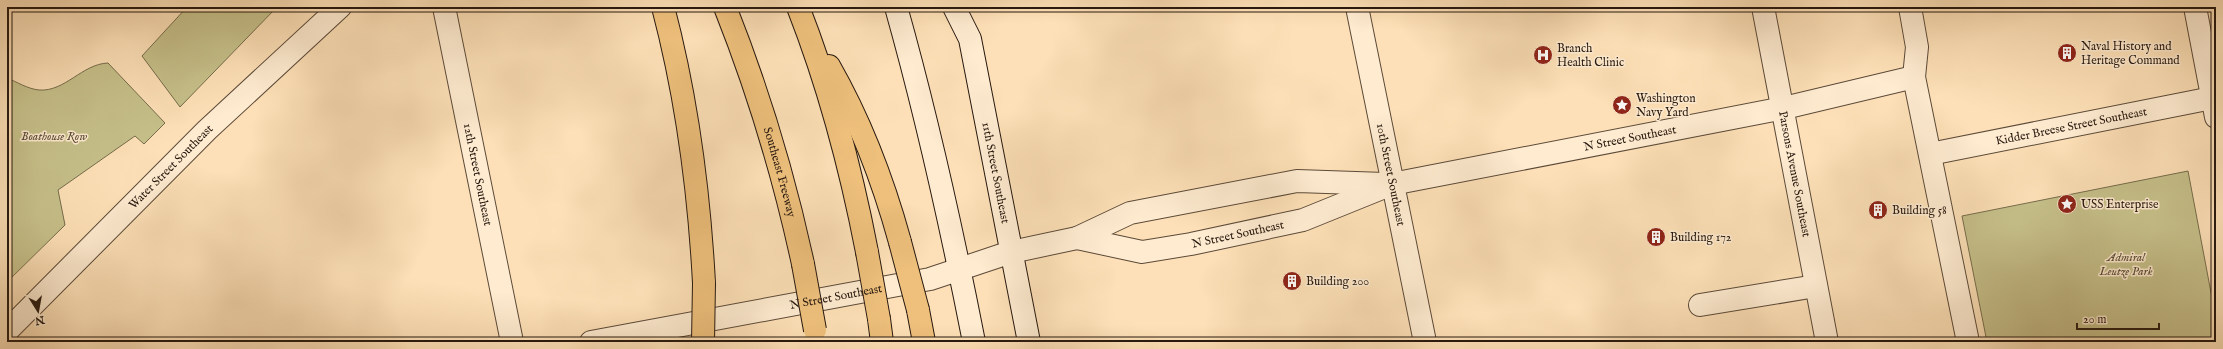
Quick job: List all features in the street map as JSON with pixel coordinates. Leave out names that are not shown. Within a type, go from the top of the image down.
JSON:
[{"type":"highway","points":[[663,7],[676,61],[694,156],[704,283],[703,342]]},
{"type":"highway","name":"Southeast Freeway","points":[[724,7],[745,59],[777,155],[803,264],[816,336]]},
{"type":"highway","points":[[800,13],[856,117],[887,196],[918,310],[924,342]]},
{"type":"highway","points":[[800,13],[838,129],[859,208],[880,319],[882,342]]},
{"type":"street","name":"Water Street Southeast","points":[[7,331],[207,130],[340,7]]},
{"type":"street","name":"12th Street Southeast","points":[[444,7],[465,103],[512,342]]},
{"type":"street","points":[[896,7],[913,66],[960,269],[974,342]]},
{"type":"street","name":"11th Street Southeast","points":[[954,7],[970,39],[1029,342]]},
{"type":"street","points":[[970,39],[972,7]]},
{"type":"street","name":"10th Street Southeast","points":[[1357,7],[1425,342]]},
{"type":"street","name":"Parsons Avenue Southeast","points":[[1763,7],[1784,108],[1826,342]]},
{"type":"street","points":[[1910,7],[1917,47],[1914,77],[1968,342]]},
{"type":"street","points":[[2195,7],[2214,108]]},
{"type":"street","name":"N Street Southeast","points":[[1077,238],[1142,252],[1303,220],[1392,184],[1784,108],[1914,77]]},
{"type":"street","name":"Kidder Breese Street Southeast","points":[[1930,154],[2214,108]]},
{"type":"street","name":"N Street Southeast","points":[[591,342],[930,279],[1011,252],[1077,238],[1130,213],[1297,181],[1392,184]]},
{"type":"street","points":[[1700,305],[1816,286]]},
{"type":"green space","points":[[187,7],[277,7],[180,107],[142,56]]},
{"type":"green space","name":"Boathouse Row","points":[[108,63],[165,123],[144,144],[135,136],[58,190],[65,225],[7,282],[7,78],[31,88],[39,90],[48,89],[65,83],[90,68]]},
{"type":"green space","name":"Admiral Leutze Park","points":[[2188,171],[2216,319],[2216,342],[1987,342],[1962,216]]},
{"type":"place","name":"Naval History and Heritage Command","points":[[2067,53]]},
{"type":"place","name":"Branch Health Clinic","points":[[1543,55]]},
{"type":"place","name":"Washington Navy Yard","points":[[1622,105]]},
{"type":"place","name":"USS Enterprise","points":[[2067,204]]},
{"type":"place","name":"Building 58","points":[[1878,210]]},
{"type":"place","name":"Building 172","points":[[1656,237]]},
{"type":"place","name":"Building 200","points":[[1292,281]]}]
